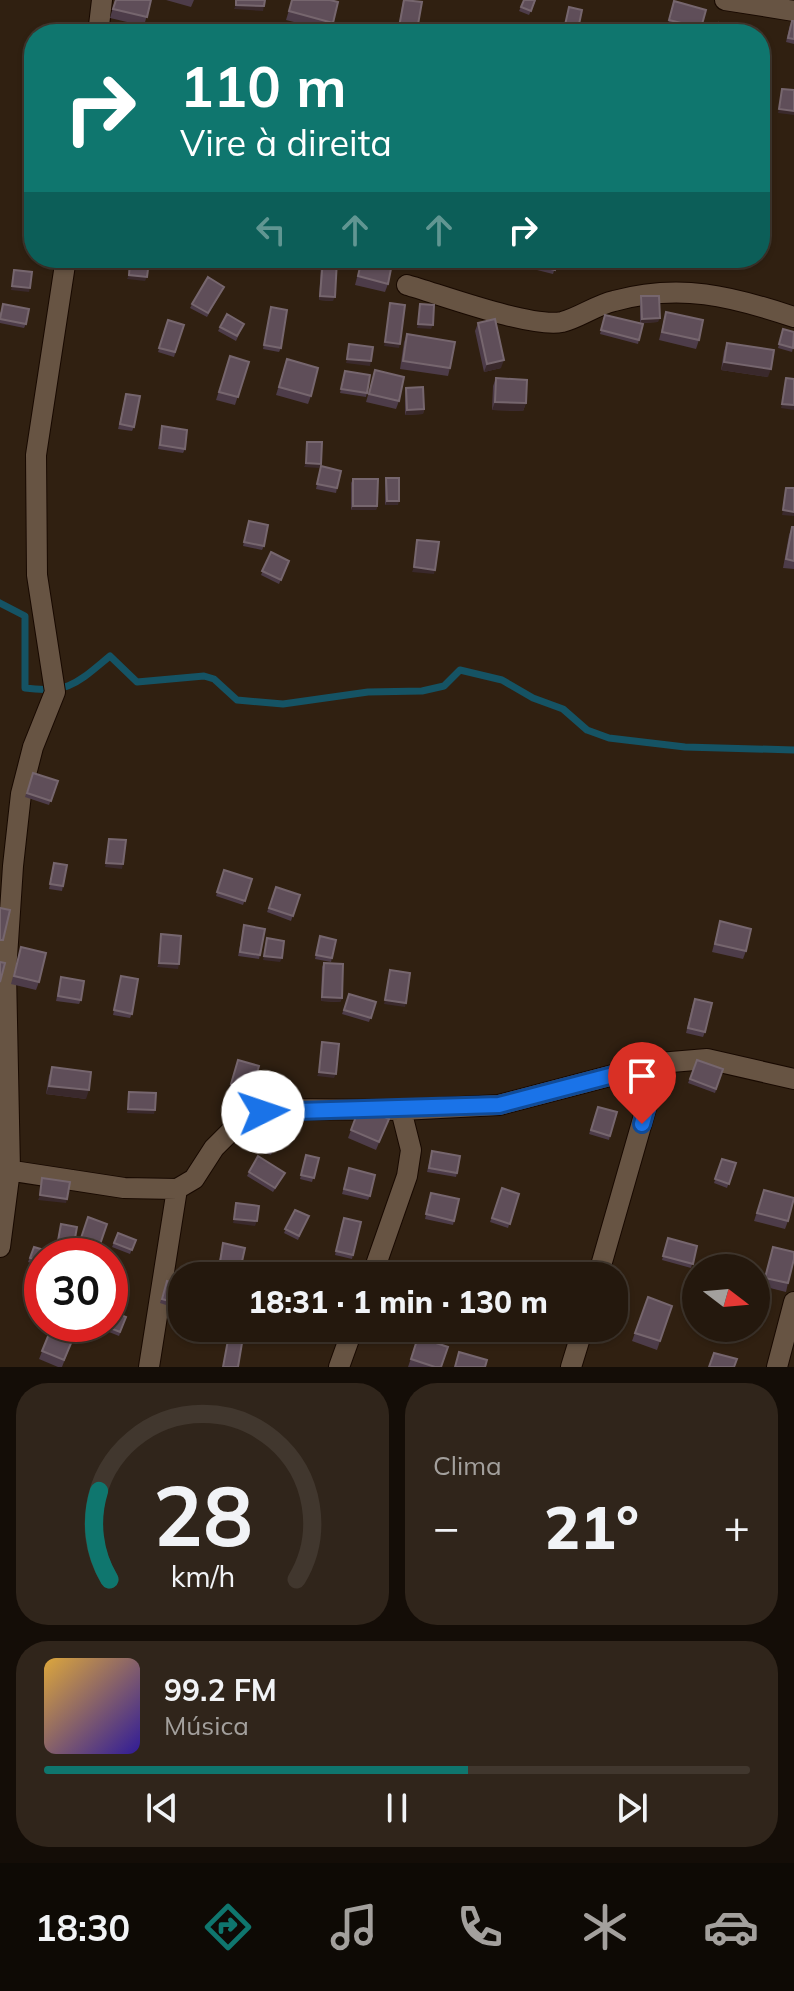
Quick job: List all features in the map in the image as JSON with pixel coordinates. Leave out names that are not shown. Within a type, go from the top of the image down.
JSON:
[{"type":"street","points":[[99,24],[102,0]]},
{"type":"street","points":[[725,0],[794,11]]},
{"type":"street","points":[[0,1247],[5,1170],[6,972],[13,866],[21,794],[33,747],[55,692],[37,575],[36,455],[64,268]]},
{"type":"street","points":[[407,285],[539,322],[564,322],[594,306],[648,291],[691,291],[742,300],[794,317]]},
{"type":"street","points":[[5,1170],[124,1188],[177,1189],[194,1179],[214,1148],[247,1115],[280,1109],[401,1110],[499,1105],[659,1063],[707,1059],[794,1079]]},
{"type":"street","points":[[602,1262],[659,1063]]},
{"type":"street","points":[[377,1262],[407,1176],[411,1150],[401,1110]]},
{"type":"street","points":[[149,1367],[177,1189]]},
{"type":"street","points":[[777,1367],[794,1302]]},
{"type":"street","points":[[339,1367],[348,1342]]},
{"type":"street","points":[[571,1367],[579,1342]]},
{"type":"building","points":[[116,0],[151,0],[147,17],[113,9]]},
{"type":"building","points":[[236,0],[265,0],[264,6],[236,5]]},
{"type":"building","points":[[292,0],[338,2],[333,23],[289,11]]},
{"type":"building","points":[[404,0],[422,2],[418,24],[400,24]]},
{"type":"building","points":[[524,0],[535,0],[531,11],[521,7]]},
{"type":"building","points":[[674,1],[706,10],[702,24],[669,20]]},
{"type":"building","points":[[569,7],[582,10],[579,24],[565,24]]},
{"type":"building","points":[[794,21],[794,39],[788,38]]},
{"type":"building","points":[[782,89],[794,90],[794,111],[779,109]]},
{"type":"building","points":[[129,268],[148,268],[147,277],[129,275]]},
{"type":"building","points":[[322,268],[337,268],[335,297],[320,296]]},
{"type":"building","points":[[360,268],[391,268],[388,284],[358,276]]},
{"type":"building","points":[[14,270],[32,272],[30,288],[12,286]]},
{"type":"building","points":[[208,277],[224,287],[208,313],[192,304]]},
{"type":"building","points":[[641,296],[659,296],[660,318],[642,319]]},
{"type":"building","points":[[390,303],[405,305],[400,344],[385,342]]},
{"type":"building","points":[[3,304],[29,309],[26,324],[0,319]]},
{"type":"building","points":[[420,304],[434,305],[433,325],[418,324]]},
{"type":"building","points":[[271,307],[287,310],[281,348],[264,345]]},
{"type":"building","points":[[666,312],[703,320],[699,340],[662,332]]},
{"type":"building","points":[[227,314],[244,324],[237,336],[220,327]]},
{"type":"building","points":[[605,315],[643,324],[639,340],[601,330]]},
{"type":"building","points":[[495,319],[504,360],[487,364],[478,323]]},
{"type":"building","points":[[168,320],[184,325],[175,352],[159,348]]},
{"type":"building","points":[[783,329],[794,332],[793,348],[779,344]]},
{"type":"building","points":[[407,334],[455,342],[450,368],[403,361]]},
{"type":"building","points":[[727,343],[774,350],[771,369],[724,362]]},
{"type":"building","points":[[349,344],[373,347],[371,361],[347,359]]},
{"type":"building","points":[[230,356],[249,362],[238,397],[219,392]]},
{"type":"building","points":[[287,359],[318,368],[311,396],[279,387]]},
{"type":"building","points":[[375,370],[404,377],[399,401],[369,394]]},
{"type":"building","points":[[345,371],[370,375],[367,393],[341,389]]},
{"type":"building","points":[[496,378],[527,380],[526,403],[495,402]]},
{"type":"building","points":[[786,378],[794,379],[794,405],[782,404]]},
{"type":"building","points":[[423,387],[424,409],[407,410],[406,388]]},
{"type":"building","points":[[126,394],[140,396],[134,427],[120,424]]},
{"type":"building","points":[[162,426],[187,430],[185,449],[160,445]]},
{"type":"building","points":[[307,442],[322,442],[321,464],[306,463]]},
{"type":"building","points":[[321,466],[341,471],[337,488],[317,484]]},
{"type":"building","points":[[386,478],[399,478],[399,501],[387,501]]},
{"type":"building","points":[[353,479],[378,479],[377,506],[353,506]]},
{"type":"building","points":[[786,488],[794,488],[794,512],[783,510]]},
{"type":"building","points":[[249,521],[268,525],[264,546],[244,542]]},
{"type":"building","points":[[794,527],[794,561],[786,559]]},
{"type":"building","points":[[417,540],[439,542],[435,570],[414,567]]},
{"type":"building","points":[[271,552],[289,561],[281,580],[262,571]]},
{"type":"building","points":[[33,773],[58,781],[51,801],[27,793]]},
{"type":"building","points":[[109,839],[126,840],[123,864],[106,863]]},
{"type":"building","points":[[54,863],[67,865],[63,886],[50,884]]},
{"type":"building","points":[[224,870],[252,879],[245,901],[217,892]]},
{"type":"building","points":[[276,887],[300,895],[293,916],[269,908]]},
{"type":"building","points":[[0,908],[10,910],[3,940],[0,940]]},
{"type":"building","points":[[720,921],[751,929],[746,951],[715,944]]},
{"type":"building","points":[[244,925],[265,929],[260,955],[240,952]]},
{"type":"building","points":[[161,934],[181,936],[179,964],[159,963]]},
{"type":"building","points":[[320,936],[336,940],[332,958],[316,955]]},
{"type":"building","points":[[267,938],[284,941],[282,958],[264,956]]},
{"type":"building","points":[[21,947],[46,953],[39,982],[14,976]]},
{"type":"building","points":[[0,962],[5,963],[0,982]]},
{"type":"building","points":[[324,963],[343,964],[342,998],[322,997]]},
{"type":"building","points":[[390,970],[410,973],[406,1003],[385,1000]]},
{"type":"building","points":[[121,976],[138,979],[132,1014],[114,1010]]},
{"type":"building","points":[[61,977],[84,981],[81,1000],[58,996]]},
{"type":"building","points":[[349,994],[376,1002],[371,1018],[344,1010]]},
{"type":"building","points":[[695,999],[712,1003],[705,1032],[688,1028]]},
{"type":"building","points":[[322,1042],[339,1044],[336,1074],[319,1072]]},
{"type":"building","points":[[238,1060],[259,1066],[252,1090],[231,1084]]},
{"type":"building","points":[[697,1060],[723,1069],[716,1089],[690,1079]]},
{"type":"building","points":[[52,1067],[91,1072],[89,1090],[49,1086]]},
{"type":"building","points":[[129,1092],[156,1093],[155,1110],[128,1109]]},
{"type":"building","points":[[360,1106],[389,1119],[379,1142],[351,1130]]},
{"type":"building","points":[[598,1107],[617,1112],[610,1136],[591,1130]]},
{"type":"building","points":[[249,1116],[281,1125],[274,1147],[242,1137]]},
{"type":"building","points":[[432,1151],[460,1156],[457,1173],[429,1168]]},
{"type":"building","points":[[306,1155],[319,1158],[314,1178],[301,1175]]},
{"type":"building","points":[[258,1156],[285,1173],[275,1188],[249,1172]]},
{"type":"building","points":[[722,1159],[736,1163],[729,1184],[715,1179]]},
{"type":"building","points":[[349,1168],[375,1175],[370,1196],[344,1189]]},
{"type":"building","points":[[42,1178],[70,1182],[67,1199],[40,1195]]},
{"type":"building","points":[[502,1188],[519,1194],[510,1224],[492,1218]]},
{"type":"building","points":[[764,1190],[794,1198],[788,1221],[757,1213]]},
{"type":"building","points":[[431,1193],[459,1199],[454,1221],[426,1214]]},
{"type":"building","points":[[236,1203],[259,1206],[257,1221],[234,1219]]},
{"type":"building","points":[[295,1210],[309,1216],[299,1236],[285,1229]]},
{"type":"building","points":[[88,1217],[107,1224],[102,1238],[81,1238]]},
{"type":"building","points":[[344,1218],[361,1222],[353,1255],[336,1251]]},
{"type":"building","points":[[61,1224],[77,1227],[75,1238],[58,1238]]},
{"type":"building","points":[[118,1233],[136,1240],[132,1250],[128,1248],[128,1238],[116,1238]]},
{"type":"building","points":[[668,1238],[697,1246],[695,1254],[682,1254],[682,1261],[663,1256]]},
{"type":"building","points":[[223,1243],[245,1248],[242,1262],[220,1262]]},
{"type":"building","points":[[773,1247],[794,1252],[788,1283],[770,1279]]},
{"type":"building","points":[[167,1281],[168,1301],[162,1299]]},
{"type":"building","points":[[648,1297],[672,1306],[660,1341],[635,1333]]},
{"type":"building","points":[[46,1342],[72,1342],[64,1360],[42,1351]]},
{"type":"building","points":[[228,1342],[242,1343],[238,1367],[223,1367]]},
{"type":"building","points":[[416,1342],[433,1342],[448,1347],[441,1367],[411,1359]]},
{"type":"building","points":[[459,1352],[487,1360],[485,1367],[455,1367]]},
{"type":"building","points":[[714,1353],[737,1359],[734,1367],[709,1367]]},
{"type":"waterway","points":[[0,603],[25,616],[25,688],[63,688],[110,656],[137,682],[204,676],[214,679],[237,700],[283,704],[368,692],[422,691],[444,686],[460,670],[502,680],[533,698],[563,709],[587,730],[609,738],[685,747],[794,750]]},
{"type":"route","points":[[263,1112],[280,1109],[401,1110],[499,1105],[659,1063],[642,1124]]}]
